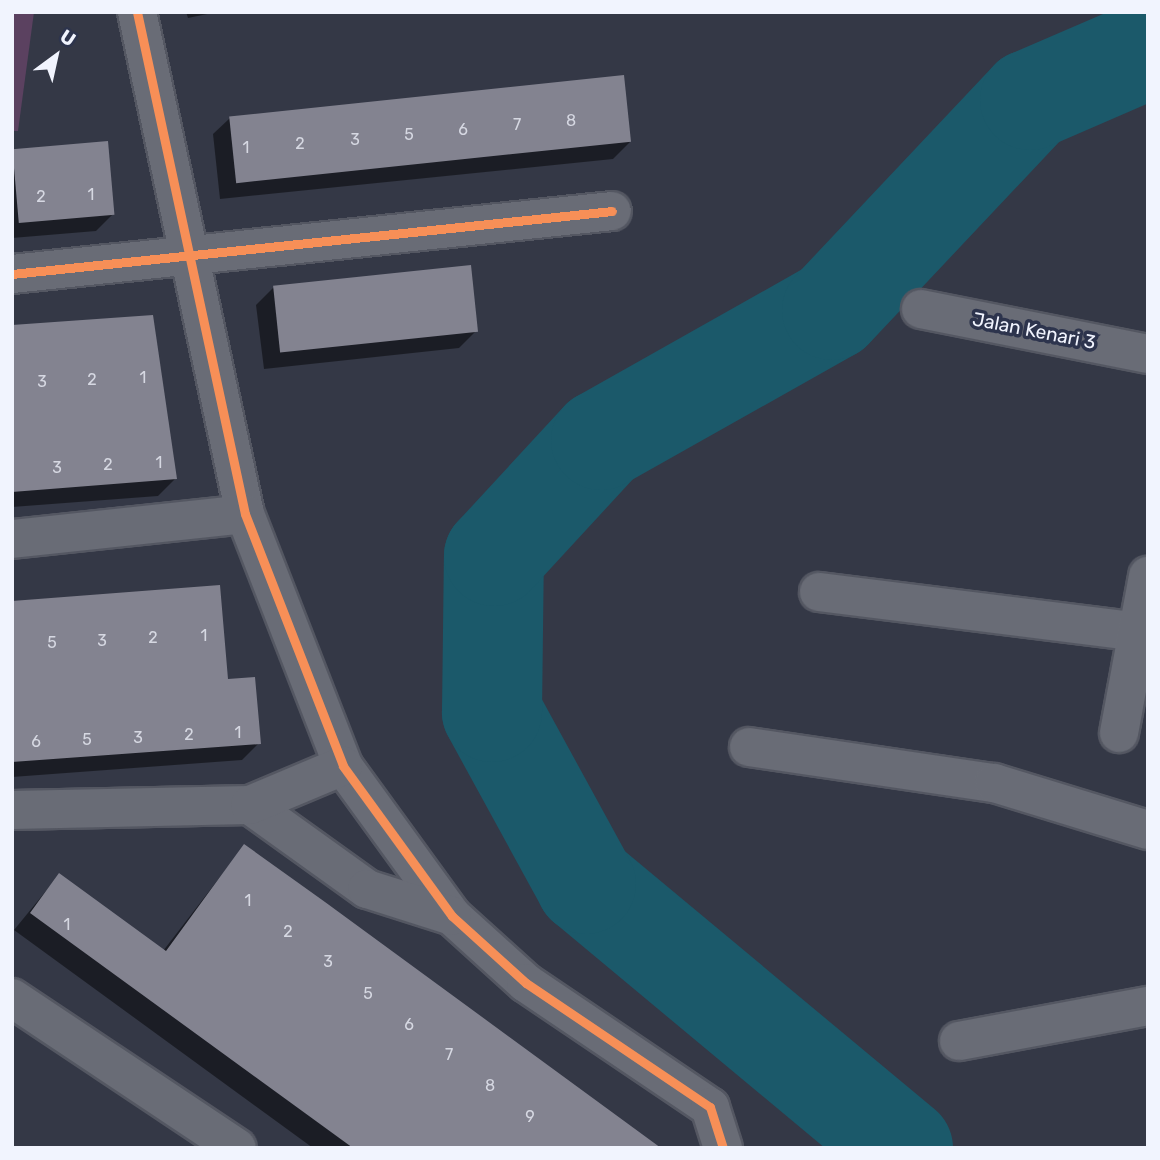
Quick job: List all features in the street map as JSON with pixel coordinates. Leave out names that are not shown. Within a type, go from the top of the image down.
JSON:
[{"type":"street","points":[[137,12],[187,260],[245,514],[344,766],[452,916],[526,984],[710,1107],[723,1148]]},
{"type":"street","points":[[12,274],[187,260],[612,211]]},
{"type":"street","name":"Jalan Kenari 3","points":[[921,309],[1148,354]]},
{"type":"street","points":[[12,539],[245,514]]},
{"type":"street","points":[[1119,733],[1148,576]]},
{"type":"street","points":[[819,592],[1138,632]]},
{"type":"street","points":[[749,747],[994,783],[1148,830]]},
{"type":"street","points":[[12,810],[250,805],[344,766]]},
{"type":"street","points":[[250,805],[367,889],[452,916]]},
{"type":"street","points":[[12,998],[237,1148]]},
{"type":"street","points":[[959,1041],[1148,1006]]},
{"type":"shaded area","points":[[12,12],[34,12],[18,131],[12,131]]},
{"type":"building","points":[[624,75],[631,142],[236,183],[229,116]]},
{"type":"building","points":[[108,141],[114,215],[19,223],[12,149]]},
{"type":"building","points":[[471,265],[478,332],[280,352],[273,286]]},
{"type":"building","points":[[153,315],[177,479],[12,492],[12,325]]},
{"type":"building","points":[[220,585],[228,679],[255,677],[261,744],[12,762],[12,601]]},
{"type":"building","points":[[244,844],[661,1148],[353,1148],[30,913],[59,873],[166,951]]},
{"type":"waterway","points":[[903,1148],[586,884],[492,712],[494,556],[601,440],[832,310],[1030,100],[1148,49]]},
{"type":"cycle path","points":[[137,12],[245,514],[343,766],[452,916],[526,983],[710,1107],[723,1148]]},
{"type":"cycle path","points":[[12,274],[612,211]]}]
